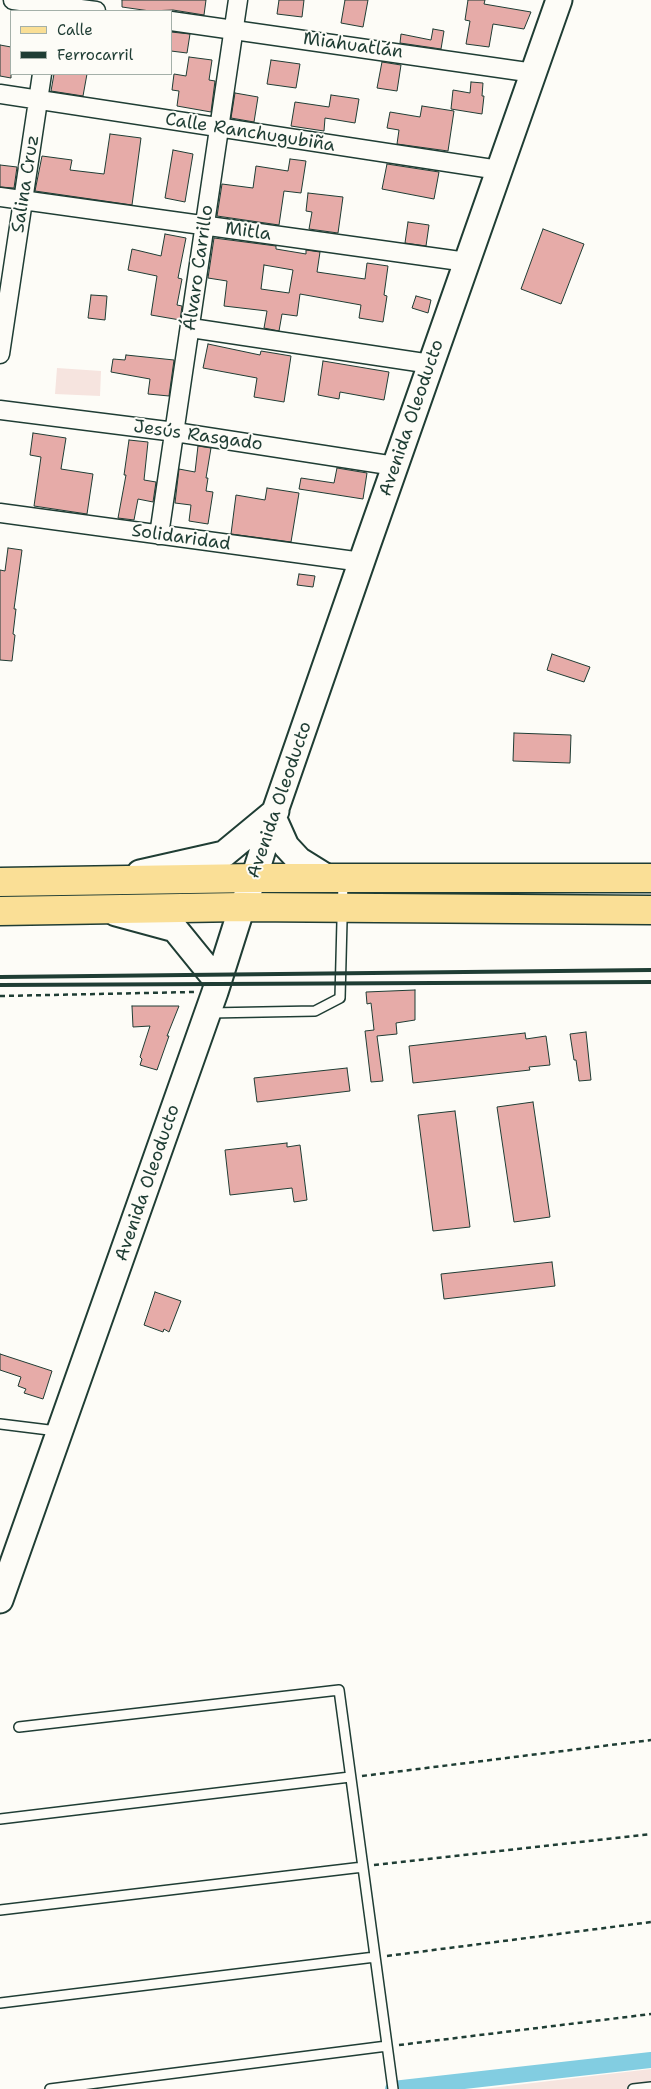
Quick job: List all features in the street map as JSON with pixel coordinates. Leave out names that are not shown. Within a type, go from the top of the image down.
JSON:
[{"type":"main road","name":"Avenida Oleoducto","points":[[0,1600],[214,996],[274,814],[559,0]]},
{"type":"main road","points":[[102,882],[224,854],[274,814],[286,846],[299,860],[335,878]]},
{"type":"main road","points":[[651,878],[254,878],[102,882],[10,882],[10,911],[242,907],[651,910]]},
{"type":"main road","points":[[101,909],[175,929],[214,996]]},
{"type":"street","points":[[13,0],[87,10]]},
{"type":"street","name":"Álvaro Carrillo","points":[[159,535],[238,0]]},
{"type":"street","name":"Miahuatlán","points":[[172,21],[534,73]]},
{"type":"street","name":"Salina Cruz","points":[[0,354],[42,75]]},
{"type":"street","name":"Calle Ranchugubiña","points":[[0,94],[218,129],[499,170]]},
{"type":"street","name":"Mitla","points":[[0,198],[467,262]]},
{"type":"street","points":[[191,328],[431,364]]},
{"type":"street","name":"Jesús Rasgado","points":[[0,410],[175,432],[395,466]]},
{"type":"street","name":"Solidaridad","points":[[0,513],[362,562]]},
{"type":"lane","points":[[214,996],[315,1012],[340,998],[342,907],[335,878]]},
{"type":"lane","points":[[0,1424],[60,1431]]},
{"type":"lane","points":[[19,1727],[338,1690],[393,2089]]},
{"type":"lane","points":[[0,1819],[350,1777]]},
{"type":"lane","points":[[0,1910],[362,1867]]},
{"type":"lane","points":[[0,2003],[375,1957]]},
{"type":"lane","points":[[50,2089],[387,2046]]},
{"type":"lane","points":[[633,2089],[651,2087]]},
{"type":"path","points":[[0,996],[214,996]]},
{"type":"path","points":[[350,1777],[651,1740]]},
{"type":"path","points":[[362,1867],[651,1834]]},
{"type":"path","points":[[375,1957],[651,1922]]},
{"type":"path","points":[[387,2046],[651,2014]]},
{"type":"shaded area","points":[[57,368],[101,371],[100,396],[55,394]]},
{"type":"shaded area","points":[[651,2069],[651,2089],[482,2089]]},
{"type":"building","points":[[122,0],[206,0],[204,15],[173,10],[143,10],[122,7]]},
{"type":"building","points":[[279,0],[304,0],[302,17],[277,14]]},
{"type":"building","points":[[345,0],[368,0],[363,27],[341,23]]},
{"type":"building","points":[[468,0],[485,0],[484,4],[531,12],[524,29],[493,24],[489,47],[466,44],[470,21],[465,20]]},
{"type":"building","points":[[433,29],[444,31],[441,49],[400,43],[401,34],[431,40]]},
{"type":"building","points":[[172,32],[190,34],[187,53],[172,51]]},
{"type":"building","points":[[0,45],[10,47],[11,78],[0,76]]},
{"type":"building","points":[[189,57],[212,60],[209,80],[215,81],[211,112],[177,106],[179,91],[172,90],[174,74],[186,76]]},
{"type":"building","points":[[271,60],[300,64],[296,88],[267,84]]},
{"type":"building","points":[[382,62],[401,65],[397,91],[377,88]]},
{"type":"building","points":[[54,75],[87,75],[83,96],[51,91]]},
{"type":"building","points":[[471,82],[483,83],[482,114],[451,109],[453,90],[470,93]]},
{"type":"building","points":[[235,93],[258,97],[254,122],[231,118]]},
{"type":"building","points":[[331,95],[359,99],[355,123],[325,118],[324,131],[291,126],[295,102],[329,107]]},
{"type":"building","points":[[422,106],[454,111],[448,151],[397,144],[399,130],[387,128],[390,112],[420,117]]},
{"type":"building","points":[[110,134],[141,138],[132,205],[35,191],[42,156],[72,160],[70,170],[104,174]]},
{"type":"building","points":[[173,150],[193,154],[185,202],[165,198]]},
{"type":"building","points":[[290,159],[306,161],[301,193],[284,191],[279,225],[217,216],[222,184],[253,188],[256,166],[288,171]]},
{"type":"building","points":[[387,164],[439,172],[434,199],[382,189]]},
{"type":"building","points":[[0,165],[17,167],[14,188],[0,187]]},
{"type":"building","points":[[308,193],[343,197],[338,233],[309,229],[312,212],[306,211]]},
{"type":"building","points":[[408,222],[429,225],[426,246],[405,243]]},
{"type":"building","points":[[543,229],[584,244],[561,304],[521,289]]},
{"type":"building","points":[[165,234],[186,238],[178,278],[182,279],[177,305],[182,306],[180,320],[151,315],[157,276],[128,270],[132,249],[161,256]]},
{"type":"building","points":[[214,238],[276,246],[276,249],[306,254],[306,250],[320,252],[317,272],[365,279],[367,263],[388,266],[384,295],[387,296],[383,322],[359,318],[361,305],[300,294],[297,316],[282,314],[279,331],[264,328],[267,311],[224,306],[227,281],[208,278]],"holes":[[[264,265],[293,270],[289,293],[261,289]]]},
{"type":"building","points":[[91,295],[107,296],[105,320],[88,318]]},
{"type":"building","points":[[416,296],[431,300],[428,313],[412,308]]},
{"type":"building","points":[[208,344],[260,355],[261,351],[291,356],[284,402],[254,397],[257,378],[203,368]]},
{"type":"building","points":[[126,355],[174,360],[169,396],[148,394],[150,379],[111,372],[113,359],[125,360]]},
{"type":"building","points":[[323,361],[389,372],[384,400],[340,392],[339,399],[318,395]]},
{"type":"building","points":[[33,433],[66,438],[61,469],[93,474],[87,514],[34,506],[41,457],[30,455]]},
{"type":"building","points":[[129,440],[148,442],[144,480],[156,482],[153,502],[138,499],[134,520],[118,518],[126,475],[124,475]]},
{"type":"building","points":[[198,446],[211,448],[206,478],[208,478],[206,491],[213,492],[208,524],[189,521],[191,505],[175,503],[179,469],[195,472]]},
{"type":"building","points":[[337,468],[367,473],[363,499],[299,489],[301,478],[334,483]]},
{"type":"building","points":[[267,488],[299,493],[291,542],[231,534],[236,495],[265,500]]},
{"type":"building","points":[[8,548],[22,550],[14,609],[16,609],[12,661],[0,660],[0,570],[5,571]]},
{"type":"building","points":[[299,574],[315,576],[313,587],[297,585]]},
{"type":"building","points":[[552,654],[590,667],[584,682],[547,670]]},
{"type":"building","points":[[514,733],[571,735],[570,763],[513,761]]},
{"type":"building","points":[[415,990],[415,1020],[396,1023],[397,1034],[377,1036],[383,1081],[371,1082],[365,1031],[374,1030],[371,1003],[367,1004],[366,992]]},
{"type":"building","points":[[132,1006],[179,1006],[167,1036],[169,1036],[157,1070],[140,1065],[142,1059],[140,1057],[150,1026],[133,1027]]},
{"type":"building","points":[[586,1032],[591,1080],[579,1081],[570,1034]]},
{"type":"building","points":[[525,1033],[526,1039],[546,1036],[550,1065],[529,1067],[530,1070],[413,1083],[409,1046]]},
{"type":"building","points":[[347,1068],[350,1091],[257,1102],[254,1078]]},
{"type":"building","points":[[533,1102],[550,1217],[514,1222],[497,1107]]},
{"type":"building","points":[[455,1111],[470,1227],[433,1231],[418,1115]]},
{"type":"building","points":[[287,1143],[287,1147],[300,1145],[307,1200],[294,1202],[292,1188],[230,1195],[225,1150]]},
{"type":"building","points":[[552,1262],[555,1286],[444,1299],[441,1274]]},
{"type":"building","points":[[155,1292],[181,1301],[169,1332],[164,1329],[163,1332],[144,1325]]},
{"type":"building","points":[[0,1354],[52,1371],[43,1399],[24,1393],[26,1389],[18,1386],[21,1377],[0,1370]]},
{"type":"waterway","points":[[393,2089],[651,2060]]},
{"type":"railway","points":[[0,977],[651,970]]},
{"type":"railway","points":[[0,985],[651,982]]}]
